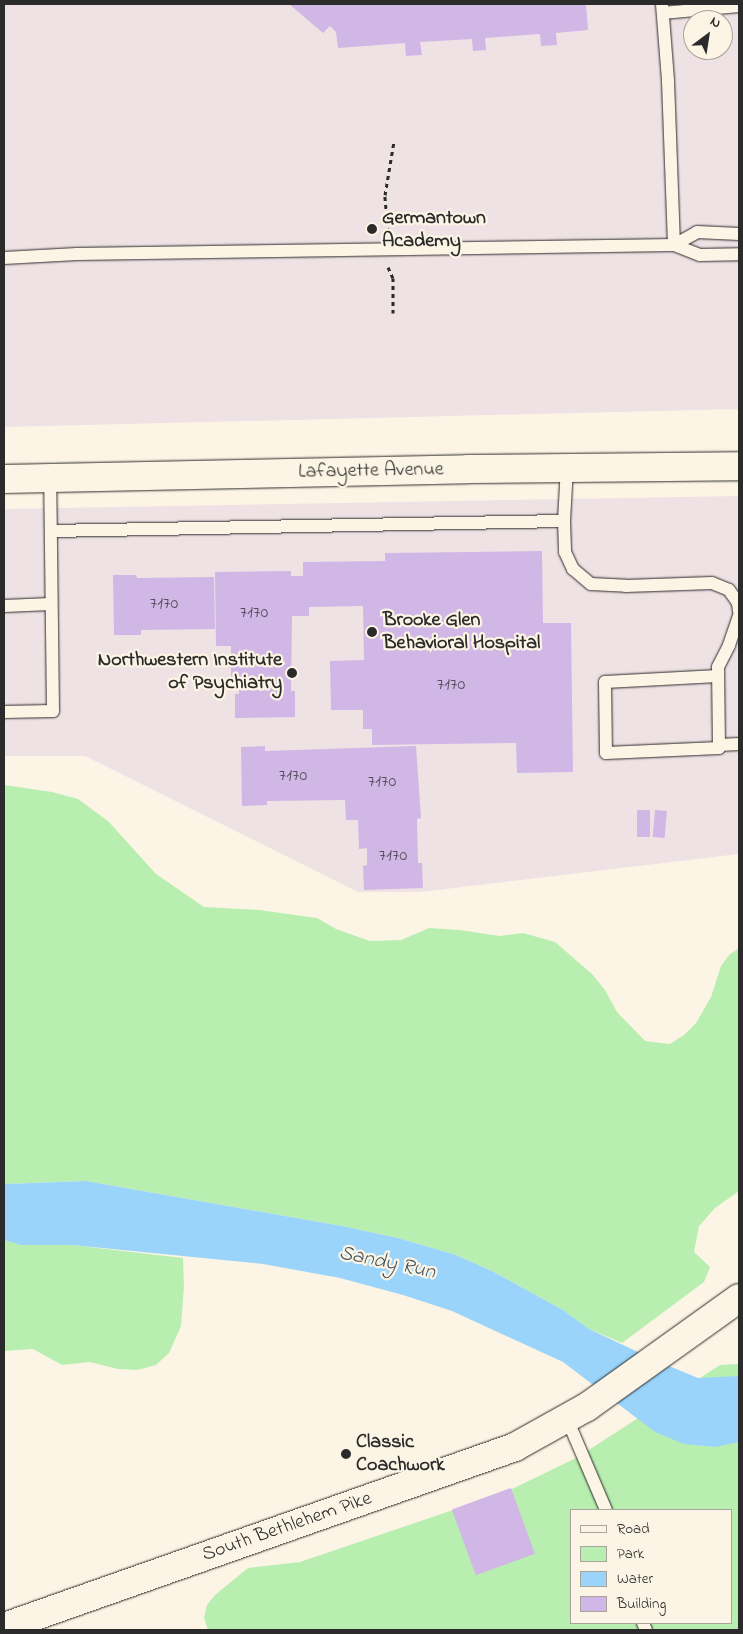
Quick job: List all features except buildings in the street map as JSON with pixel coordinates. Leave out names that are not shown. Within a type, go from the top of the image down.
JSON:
[{"type":"main road","name":"Lafayette Avenue","points":[[4,479],[567,467],[739,466]]},
{"type":"main road","name":"South Bethlehem Pike","points":[[4,1627],[515,1446],[577,1413],[739,1298]]},
{"type":"lane","points":[[674,245],[668,81],[662,8],[739,6]]},
{"type":"lane","points":[[674,245],[697,232],[739,234]]},
{"type":"lane","points":[[4,258],[96,254],[674,245],[700,254],[739,254]]},
{"type":"lane","points":[[567,467],[564,521],[565,552],[573,569],[591,584],[626,586],[712,583],[729,590],[738,603],[739,611]]},
{"type":"lane","points":[[4,712],[53,711],[50,479]]},
{"type":"lane","points":[[51,531],[564,521]]},
{"type":"lane","points":[[4,606],[51,604]]},
{"type":"lane","points":[[719,745],[718,667],[729,645],[739,616]]},
{"type":"lane","points":[[718,676],[604,682],[606,753],[719,748],[719,745],[739,744]]},
{"type":"lane","points":[[577,1413],[586,1460],[606,1509]]},
{"type":"path","points":[[388,237],[385,195],[394,141]]},
{"type":"path","points":[[388,267],[393,278],[393,312]]},
{"type":"shaded area","name":"Germantown Academy","points":[[4,4],[739,4],[739,409],[4,427]]},
{"type":"shaded area","name":"Brooke Glen Behavioral Hospital","points":[[739,496],[739,854],[421,892],[358,892],[85,756],[4,756],[4,509]]},
{"type":"green space","points":[[4,785],[52,792],[78,799],[108,821],[156,874],[204,907],[259,910],[317,918],[336,929],[370,941],[401,940],[429,928],[460,930],[499,936],[523,933],[555,942],[592,974],[605,990],[617,1012],[645,1041],[670,1044],[684,1035],[696,1023],[711,997],[721,966],[729,955],[739,948],[739,1191],[715,1208],[699,1226],[694,1252],[710,1267],[704,1282],[622,1343],[589,1329],[563,1310],[494,1272],[456,1255],[398,1238],[342,1226],[86,1181],[4,1184]]},
{"type":"green space","points":[[4,1240],[22,1245],[72,1245],[183,1258],[184,1286],[181,1326],[169,1353],[156,1365],[137,1370],[118,1369],[90,1362],[62,1365],[33,1349],[4,1351]]},
{"type":"green space","points":[[739,1364],[739,1630],[208,1630],[204,1618],[207,1605],[215,1595],[248,1568],[300,1562],[506,1492],[578,1457],[720,1365]]},
{"type":"water","name":"Sandy Run","points":[[86,1181],[342,1226],[398,1238],[456,1255],[494,1272],[563,1310],[589,1329],[657,1361],[698,1378],[739,1376],[739,1442],[715,1447],[684,1444],[655,1432],[563,1362],[452,1311],[403,1295],[340,1278],[263,1264],[72,1245],[21,1245],[4,1240],[4,1184]]},
{"type":"place","name":"Germantown Academy","points":[[372,229]]},
{"type":"place","name":"Brooke Glen Behavioral Hospital","points":[[372,632]]},
{"type":"place","name":"Northwestern Institute of Psychiatry","points":[[292,673]]},
{"type":"place","name":"Classic Coachwork","points":[[346,1454]]}]
